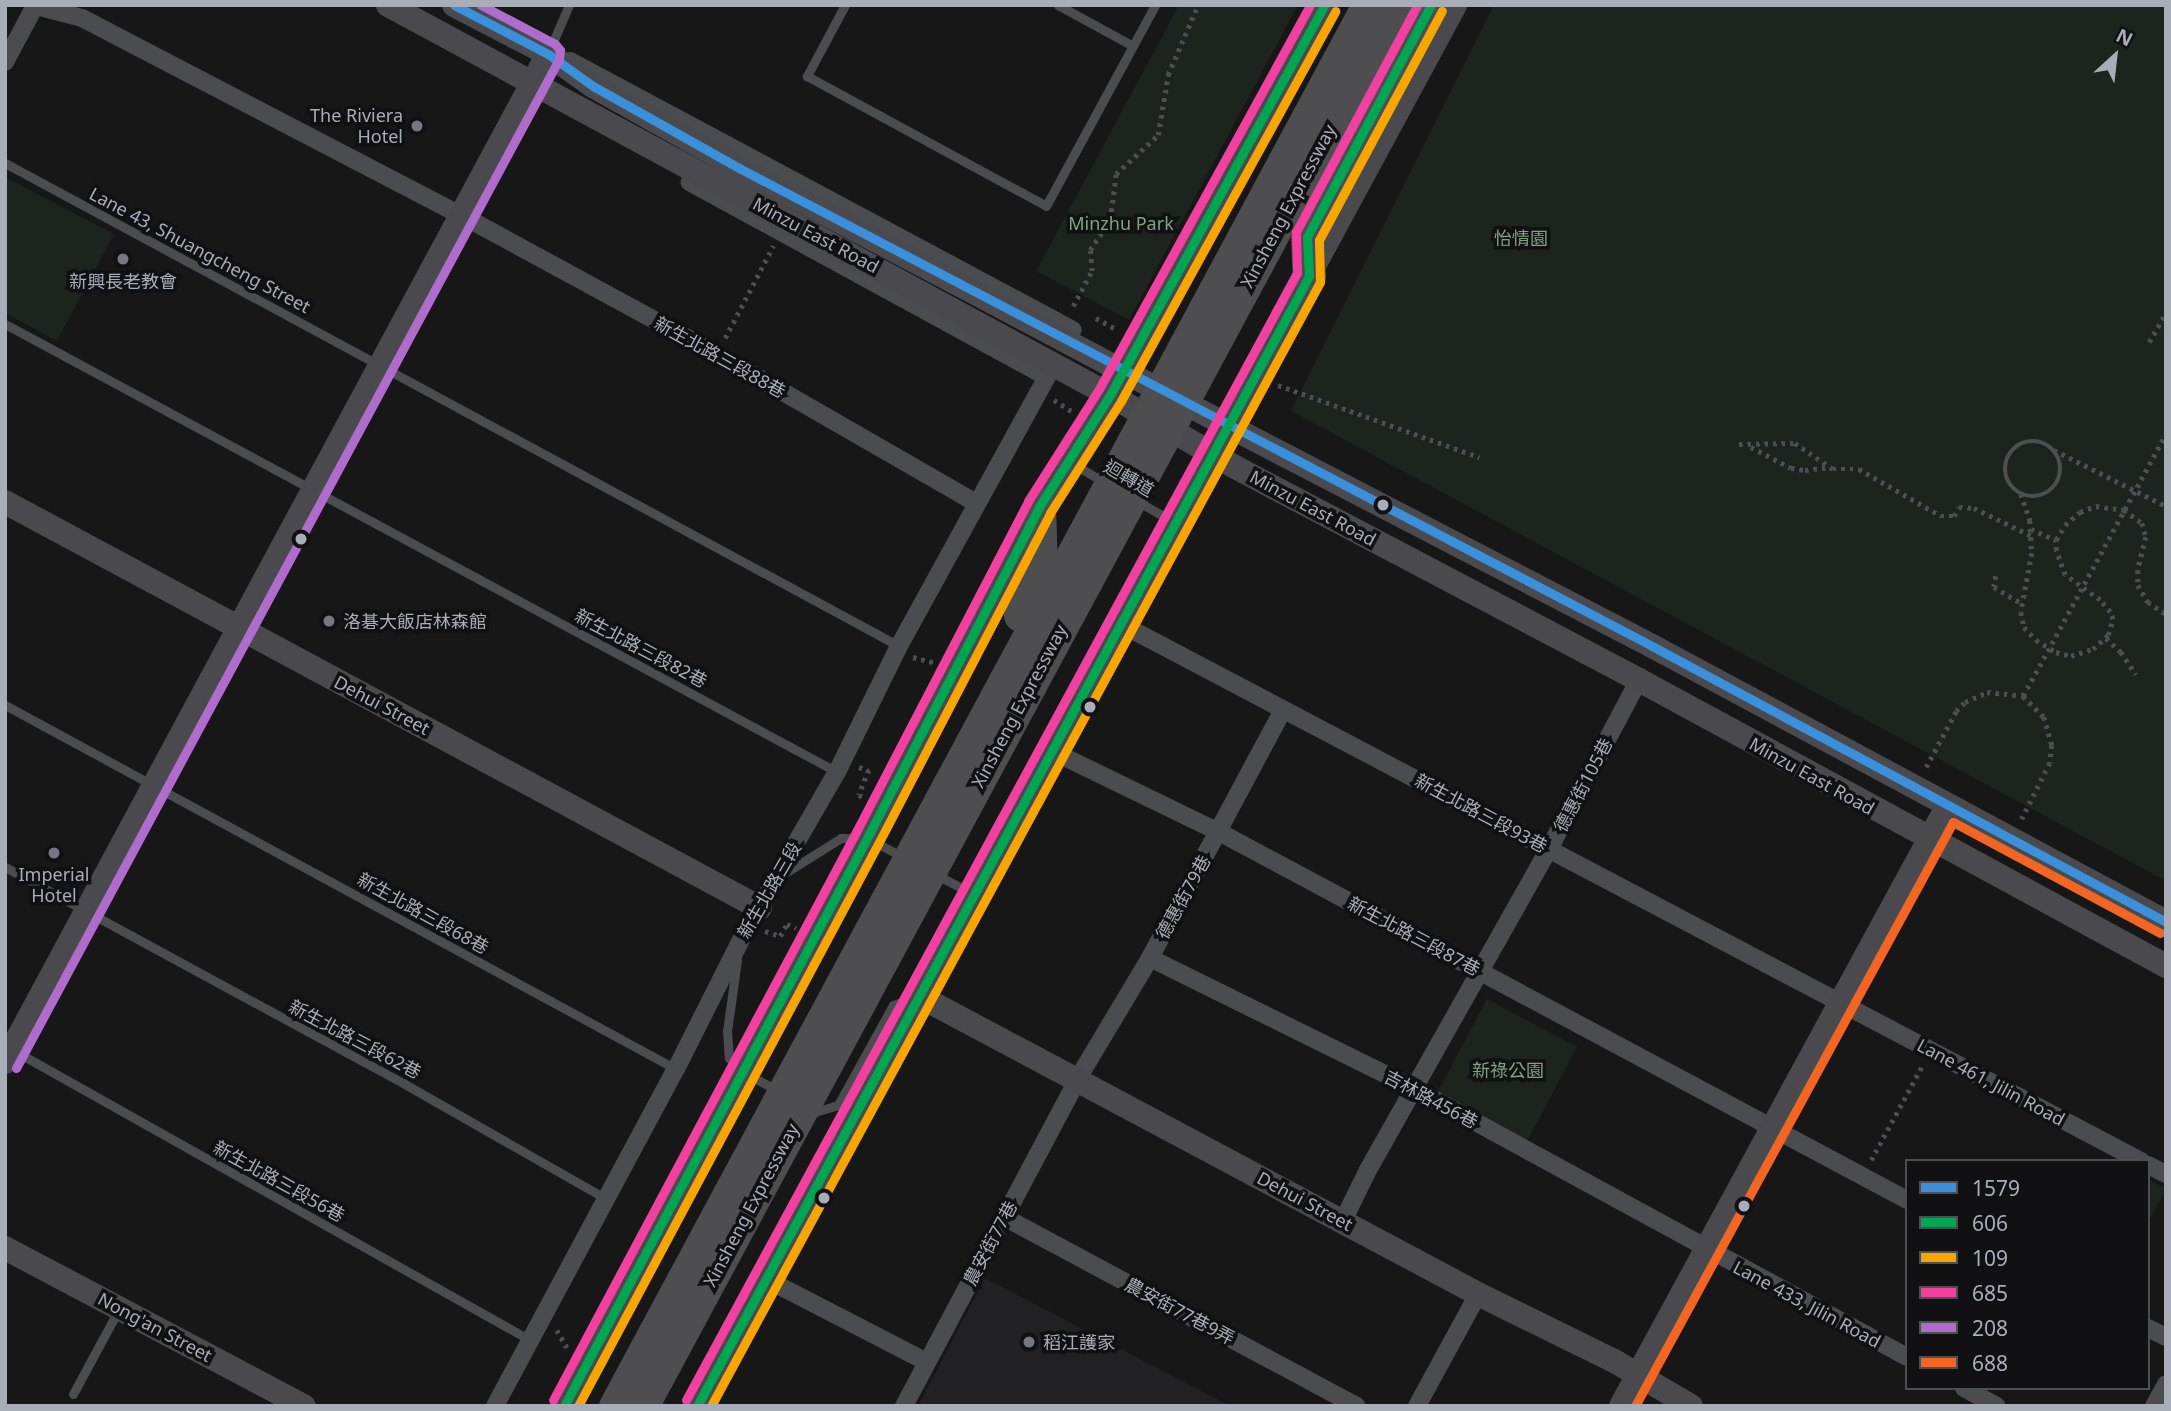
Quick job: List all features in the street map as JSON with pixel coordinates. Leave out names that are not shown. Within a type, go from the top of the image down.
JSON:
[{"type":"highway","name":"Xinsheng Expressway","points":[[615,1406],[1368,5]]},
{"type":"highway","name":"Xinsheng Expressway","points":[[642,1406],[1396,5]]},
{"type":"highway","points":[[1310,276],[1307,237],[1432,5]]},
{"type":"highway","points":[[651,1338],[697,1221],[759,1112],[1020,615],[1041,570],[1039,507]]},
{"type":"street","points":[[5,62],[34,6],[45,5]]},
{"type":"street","name":"Minzu East Road","points":[[388,5],[533,81],[1229,425],[1664,652],[2166,922]]},
{"type":"street","name":"Minzu East Road","points":[[454,5],[548,54],[732,178],[1212,454],[1639,680],[1929,841],[2166,966]]},
{"type":"street","points":[[564,1406],[867,838],[1039,507],[1110,395],[1324,5]]},
{"type":"street","points":[[697,1406],[1455,5]]},
{"type":"street","name":"新生北路三段88巷","points":[[34,6],[82,18],[461,215],[717,354],[976,503]]},
{"type":"street","points":[[8,1052],[314,491],[548,54],[579,63],[1073,330]]},
{"type":"street","name":"新生北路三段","points":[[495,1406],[676,1069],[749,925],[837,772],[899,646],[1047,377],[553,107],[533,81]]},
{"type":"street","name":"Dehui Street","points":[[5,502],[239,628],[749,925]]},
{"type":"street","name":"新生北路三段93巷","points":[[1121,624],[1841,1003]]},
{"type":"street","name":"德惠街105巷","points":[[1343,1221],[1478,971],[1549,849],[1639,680]]},
{"type":"street","name":"德惠街79巷","points":[[1077,1080],[1150,958],[1283,710]]},
{"type":"street","name":"新生北路三段87巷","points":[[1052,751],[1219,832],[1905,1199]]},
{"type":"street","points":[[1621,1406],[1948,805]]},
{"type":"street","name":"吉林路456巷","points":[[1150,958],[1415,1089],[1706,1250]]},
{"type":"street","name":"Dehui Street","points":[[919,996],[1478,1294],[1616,1362],[1691,1406]]},
{"type":"street","name":"Lane 461, Jilin Road","points":[[1841,1003],[2137,1159]]},
{"type":"street","name":"農安街77巷","points":[[904,1406],[1077,1080]]},
{"type":"street","points":[[2150,1166],[2166,1174]]},
{"type":"street","name":"農安街77巷9弄","points":[[1004,1217],[1356,1406]]},
{"type":"street","name":"Nong'an Street","points":[[5,1248],[304,1406]]},
{"type":"street","name":"Lane 433, Jilin Road","points":[[1706,1250],[1905,1356]]},
{"type":"street","points":[[766,1279],[927,1362]]},
{"type":"street","points":[[1418,1406],[1478,1294]]},
{"type":"street","points":[[2150,1329],[2166,1337]]},
{"type":"street","points":[[2154,1406],[2166,1384]]},
{"type":"street","points":[[1968,1390],[1997,1406]]},
{"type":"lane","points":[[548,54],[557,26],[569,5]]},
{"type":"lane","points":[[845,5],[807,76],[1046,206],[1155,5]]},
{"type":"lane","points":[[1058,5],[1133,46]]},
{"type":"lane","name":"Lane 43, Shuangcheng Street","points":[[5,163],[899,646]]},
{"type":"lane","name":"新生北路三段82巷","points":[[5,324],[837,772]]},
{"type":"lane","name":"迴轉道","points":[[1067,461],[1176,523]]},
{"type":"lane","name":"新生北路三段68巷","points":[[5,705],[676,1069]]},
{"type":"lane","points":[[775,880],[841,838],[867,838],[974,895]]},
{"type":"lane","name":"新生北路三段62巷","points":[[5,867],[403,1083],[606,1199]]},
{"type":"lane","points":[[749,925],[727,1031],[729,1058],[741,1070],[816,1112],[838,1105],[892,1005],[919,996]]},
{"type":"lane","name":"新生北路三段56巷","points":[[8,1052],[530,1339]]},
{"type":"lane","points":[[74,1394],[120,1308]]},
{"type":"path","points":[[1073,306],[1092,271],[1090,250],[1110,220],[1116,174],[1158,135],[1168,75],[1198,5]]},
{"type":"path","points":[[717,354],[775,242]]},
{"type":"path","points":[[2148,342],[2166,312]]},
{"type":"path","points":[[1096,318],[1114,328]]},
{"type":"path","points":[[1278,385],[1479,457]]},
{"type":"path","points":[[1048,396],[1073,412]]},
{"type":"path","points":[[2023,696],[2166,434]]},
{"type":"path","points":[[1750,446],[1776,441],[1794,443],[1830,467]]},
{"type":"path","points":[[2166,506],[2038,442],[2029,442],[2013,449],[2005,465],[2008,482],[2021,494],[2032,536],[2032,553],[2022,604],[2024,627],[2049,649],[2071,656],[2093,649],[2106,638],[2112,627],[2110,612],[2100,600],[2082,588],[2060,567],[2056,540],[2065,525],[2080,512],[2108,505],[2137,518],[2145,529],[2138,585],[2148,601],[2166,614]]},
{"type":"path","points":[[1739,444],[1750,446],[1791,468],[1859,469],[1941,516],[1954,516],[1959,508],[1974,508],[2032,536]]},
{"type":"path","points":[[2021,494],[2040,496],[2056,485],[2060,467],[2053,450]]},
{"type":"path","points":[[2031,529],[2056,540]]},
{"type":"path","points":[[1996,576],[1994,587],[2022,604]]},
{"type":"path","points":[[2106,638],[2121,652],[2136,674]]},
{"type":"path","points":[[1926,767],[1956,710],[1965,702],[1987,692],[2023,696],[2044,717],[2052,745],[2050,763],[2022,819]]},
{"type":"path","points":[[859,795],[869,770]]},
{"type":"path","points":[[749,925],[780,936],[787,924],[803,932]]},
{"type":"path","points":[[1863,1177],[1931,1050]]},
{"type":"path","points":[[560,1331],[569,1352]]},
{"type":"shaded area","name":"稻江護家","points":[[985,1278],[1230,1406],[918,1406]]},
{"type":"green space","name":"Minzhu Park","points":[[1179,5],[1298,5],[1129,320],[1036,271]]},
{"type":"green space","name":"怡情園","points":[[1494,5],[2166,5],[2166,881],[1291,411]]},
{"type":"green space","points":[[5,177],[114,234],[57,341],[5,313]]},
{"type":"green space","name":"新祿公園","points":[[1487,999],[1577,1047],[1527,1140],[1437,1093]]},
{"type":"green space","points":[[2150,1180],[2166,1190],[2150,1219]]},
{"type":"transit line","name":"1579","points":[[454,5],[548,54],[593,86],[739,168],[1652,646],[2166,922]]},
{"type":"transit line","name":"208","points":[[16,1068],[559,59],[560,50],[555,44],[481,5]]},
{"type":"transit line","name":"685","points":[[553,1400],[856,832],[1028,501],[1099,389],[1310,5]]},
{"type":"transit line","name":"606","points":[[564,1406],[867,838],[1039,507],[1110,395],[1324,5]]},
{"type":"transit line","name":"685","points":[[686,1400],[1297,273],[1296,232],[1417,5]]},
{"type":"transit line","name":"606","points":[[697,1406],[1309,276],[1307,237],[1431,5]]},
{"type":"transit line","name":"109","points":[[578,1406],[878,844],[1050,513],[1121,401],[1335,11]]},
{"type":"transit line","name":"109","points":[[711,1406],[1320,282],[1319,240],[1442,11]]},
{"type":"transit line","name":"688","points":[[1635,1406],[1953,822],[2160,933]]},
{"type":"place","name":"The Riviera Hotel","points":[[417,126]]},
{"type":"place","name":"新興長老教會","points":[[123,259]]},
{"type":"place","name":"洛碁大飯店林森館","points":[[329,621]]},
{"type":"place","name":"Imperial Hotel","points":[[54,853]]},
{"type":"place","name":"稻江護家","points":[[1029,1342]]}]
